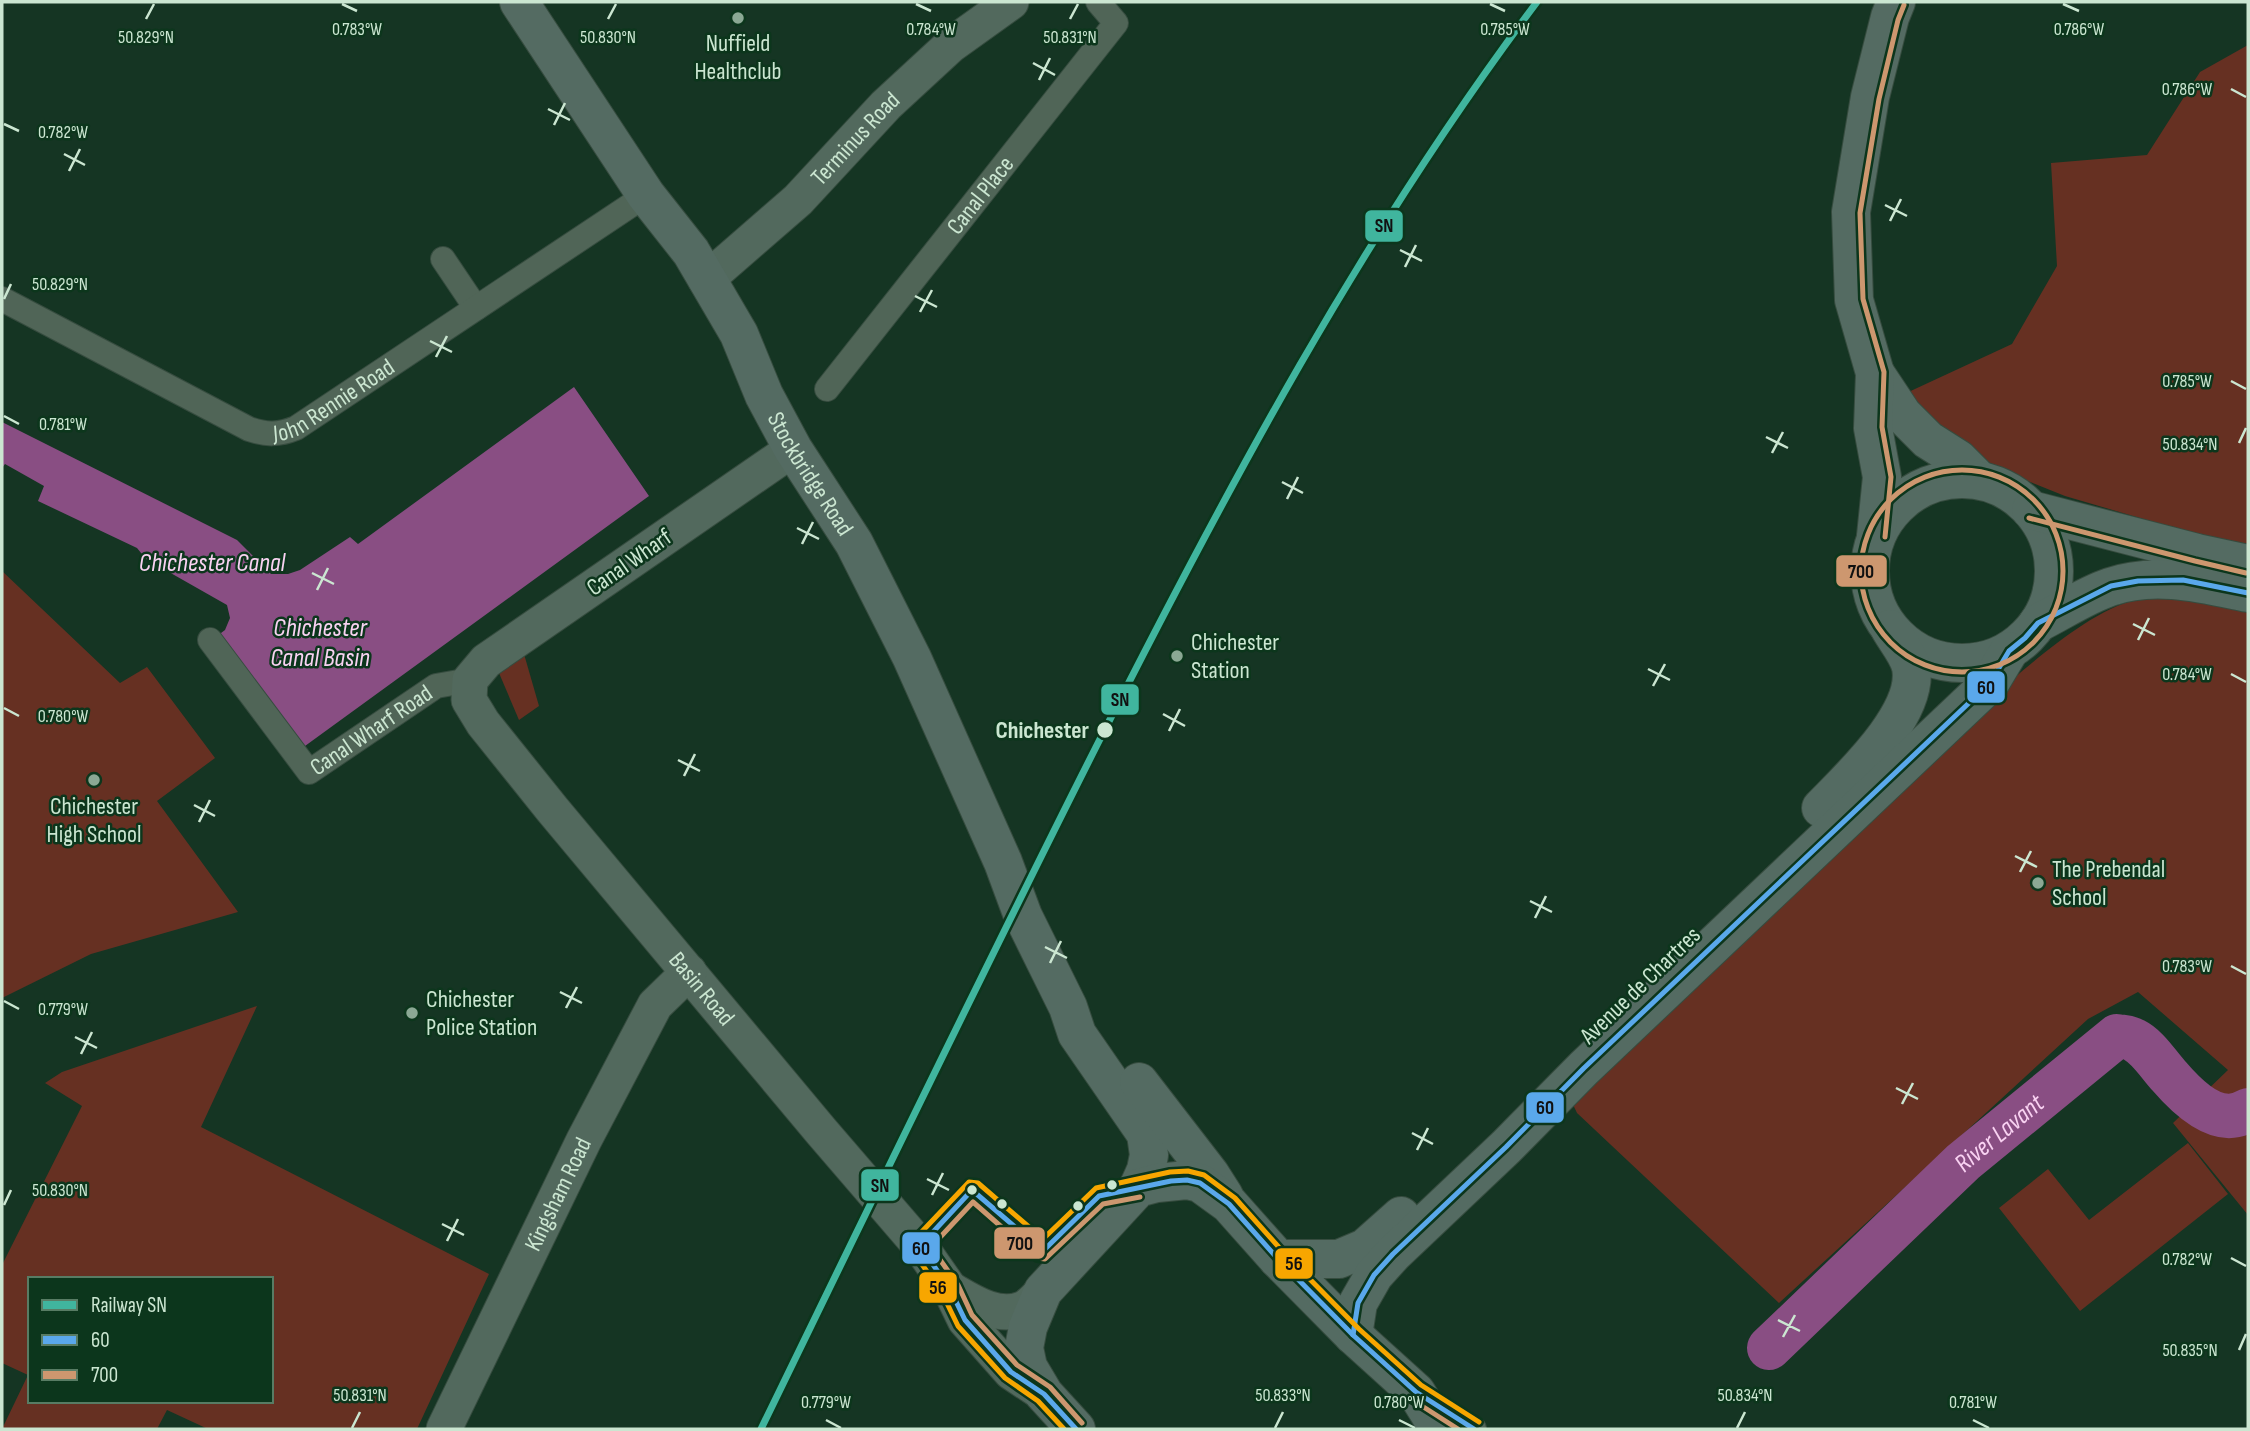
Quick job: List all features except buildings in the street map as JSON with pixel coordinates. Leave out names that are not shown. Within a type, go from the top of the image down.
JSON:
[{"type":"main road","name":"Stockbridge Road","points":[[519,2],[646,195],[691,252],[739,334],[764,395],[793,449],[854,543],[900,633],[1003,862],[1023,916],[1068,1007],[1077,1034],[1146,1134],[1149,1155],[1138,1188]]},
{"type":"main road","points":[[1895,2],[1870,97],[1851,212],[1854,300],[1875,373],[1903,415],[1928,440],[1958,460],[1979,480]]},
{"type":"main road","points":[[1875,373],[1872,428],[1882,477],[1869,577],[1875,605],[1889,629],[1909,647],[1932,659],[1958,664],[1985,661],[2009,650],[2025,638],[2038,623],[2049,601],[2054,577],[2053,553],[2044,530],[2031,510],[2016,496],[1999,486],[1979,480],[1948,480],[1918,490],[1893,509],[1876,536]]},
{"type":"main road","points":[[2031,510],[2248,564]]},
{"type":"main road","points":[[2038,623],[2111,586],[2138,581],[2183,580],[2248,593]]},
{"type":"main road","name":"Avenue de Chartres","points":[[1278,1259],[1339,1259],[1365,1248],[1383,1233],[1856,772],[1899,717],[1911,690],[1911,665],[1889,629]]},
{"type":"main road","name":"Avenue de Chartres","points":[[1353,1335],[1358,1303],[1374,1275],[1393,1254],[1506,1147],[1584,1068],[1990,683],[2009,650]]},
{"type":"main road","points":[[1068,1007],[1098,1029],[1210,1174],[1229,1204],[1278,1259],[1353,1335],[1416,1392],[1439,1429]]},
{"type":"main road","points":[[1076,1429],[1044,1394],[1028,1367],[1024,1348],[1028,1327],[1044,1291],[1138,1188],[1187,1180],[1200,1183],[1229,1204]]},
{"type":"street","name":"Terminus Road","points":[[706,280],[798,200],[886,105],[951,44],[1011,2]]},
{"type":"street","name":"Canal Place","points":[[827,389],[1116,23],[1098,2]]},
{"type":"street","name":"John Rennie Road","points":[[2,299],[249,429],[261,434],[274,434],[296,428],[646,195]]},
{"type":"street","points":[[443,258],[476,308]]},
{"type":"street","name":"Canal Wharf","points":[[470,680],[486,661],[793,449]]},
{"type":"street","name":"Canal Wharf Road","points":[[210,640],[309,772],[436,686],[470,680]]},
{"type":"street","name":"Basin Road","points":[[470,680],[469,700],[483,723],[920,1246],[950,1289],[965,1320],[1011,1372],[1044,1394]]},
{"type":"street","name":"Kingsham Road","points":[[444,1429],[584,1140],[655,1005],[689,972]]},
{"type":"street","points":[[950,1289],[975,1304],[1004,1311],[1024,1309],[1044,1291]]},
{"type":"street","points":[[1416,1392],[1474,1429]]},
{"type":"shaded area","points":[[2248,45],[2248,546],[2201,536],[2065,496],[1990,466],[1902,395],[2012,344],[2057,266],[2051,163],[2147,155],[2200,72]]},
{"type":"shaded area","name":"Chichester High School","points":[[2,571],[120,683],[147,667],[215,758],[157,801],[238,912],[91,954],[2,998]]},
{"type":"shaded area","name":"The Prebendal School","points":[[2174,598],[2248,609],[2248,1215],[2173,1123],[2228,1070],[2138,992],[2088,1019],[1779,1303],[1577,1113],[1567,1092],[1995,694],[2043,654],[2081,626],[2118,606],[2140,599]]},
{"type":"shaded area","points":[[524,654],[539,706],[519,720],[499,673]]},
{"type":"shaded area","points":[[257,1006],[201,1127],[489,1274],[417,1429],[208,1429],[167,1410],[157,1429],[2,1429],[28,1375],[2,1363],[2,1265],[82,1106],[45,1083],[62,1072]]},
{"type":"shaded area","points":[[2188,1143],[2228,1194],[2080,1311],[1999,1208],[2048,1169],[2089,1220]]},
{"type":"water","name":"Chichester Canal Basin","points":[[574,387],[649,496],[305,746],[217,636],[225,630],[230,618],[227,605],[146,559],[137,548],[38,501],[44,486],[5,464],[2,468],[2,422],[237,540],[271,574],[288,574],[300,570],[350,537],[358,544]]},
{"type":"waterway","name":"River Lavant","points":[[1769,1348],[1963,1162],[2117,1036],[2132,1039],[2144,1047],[2176,1084],[2204,1108],[2226,1116],[2248,1110]]},
{"type":"waterway","name":"River Lavant","points":[[1765,1342],[1769,1348]]},
{"type":"rail line","name":"SN","points":[[761,1429],[1053,832],[1247,459],[1355,271],[1473,90],[1537,2]]},
{"type":"transit line","name":"700","points":[[1885,537],[1891,477],[1882,427],[1884,372],[1863,299],[1860,213],[1879,99],[1904,5]]},
{"type":"transit line","name":"700","points":[[1962,470],[2001,478],[2018,487],[2033,500],[2046,515],[2055,532],[2063,571],[2055,610],[2046,627],[2033,642],[2018,655],[2001,664],[1962,672],[1923,664],[1906,655],[1891,642],[1878,627],[1869,610],[1861,571],[1869,532],[1878,515],[1891,500],[1906,487],[1923,478],[1962,470]]},
{"type":"transit line","name":"700","points":[[2029,518],[2246,573]]},
{"type":"transit line","name":"60","points":[[1353,1335],[1358,1303],[1374,1275],[1393,1254],[1506,1147],[1584,1068],[1990,683],[2009,651],[2038,623],[2111,586],[2138,581],[2183,580],[2248,593]]},
{"type":"transit line","name":"56","points":[[1064,1429],[1038,1401],[1005,1378],[958,1326],[942,1293],[912,1250],[913,1241],[969,1182],[978,1183],[1043,1239],[1096,1188],[1170,1172],[1188,1171],[1204,1175],[1235,1198],[1284,1253],[1359,1329],[1421,1385],[1479,1422]]},
{"type":"transit line","name":"60","points":[[1076,1429],[1044,1394],[1011,1372],[965,1320],[950,1289],[920,1246],[972,1190],[1043,1251],[1099,1196],[1171,1181],[1200,1183],[1229,1204],[1278,1259],[1353,1335],[1416,1392],[1474,1429]]},
{"type":"transit line","name":"700","points":[[1082,1423],[1050,1387],[1017,1365],[972,1315],[958,1285],[931,1247],[973,1202],[1037,1258],[1045,1259],[1103,1204],[1140,1197]]},
{"type":"transit line","name":"700","points":[[1411,1399],[1458,1429]]},
{"type":"place","name":"Nuffield Healthclub","points":[[738,18]]},
{"type":"place","name":"Chichester Station","points":[[1177,656]]},
{"type":"place","name":"Chichester","points":[[1105,730]]},
{"type":"place","name":"Chichester High School","points":[[94,780]]},
{"type":"place","name":"The Prebendal School","points":[[2038,883]]},
{"type":"place","name":"Chichester Police Station","points":[[412,1013]]},
{"type":"water label","name":"Chichester Canal","points":[[212,562]]}]
